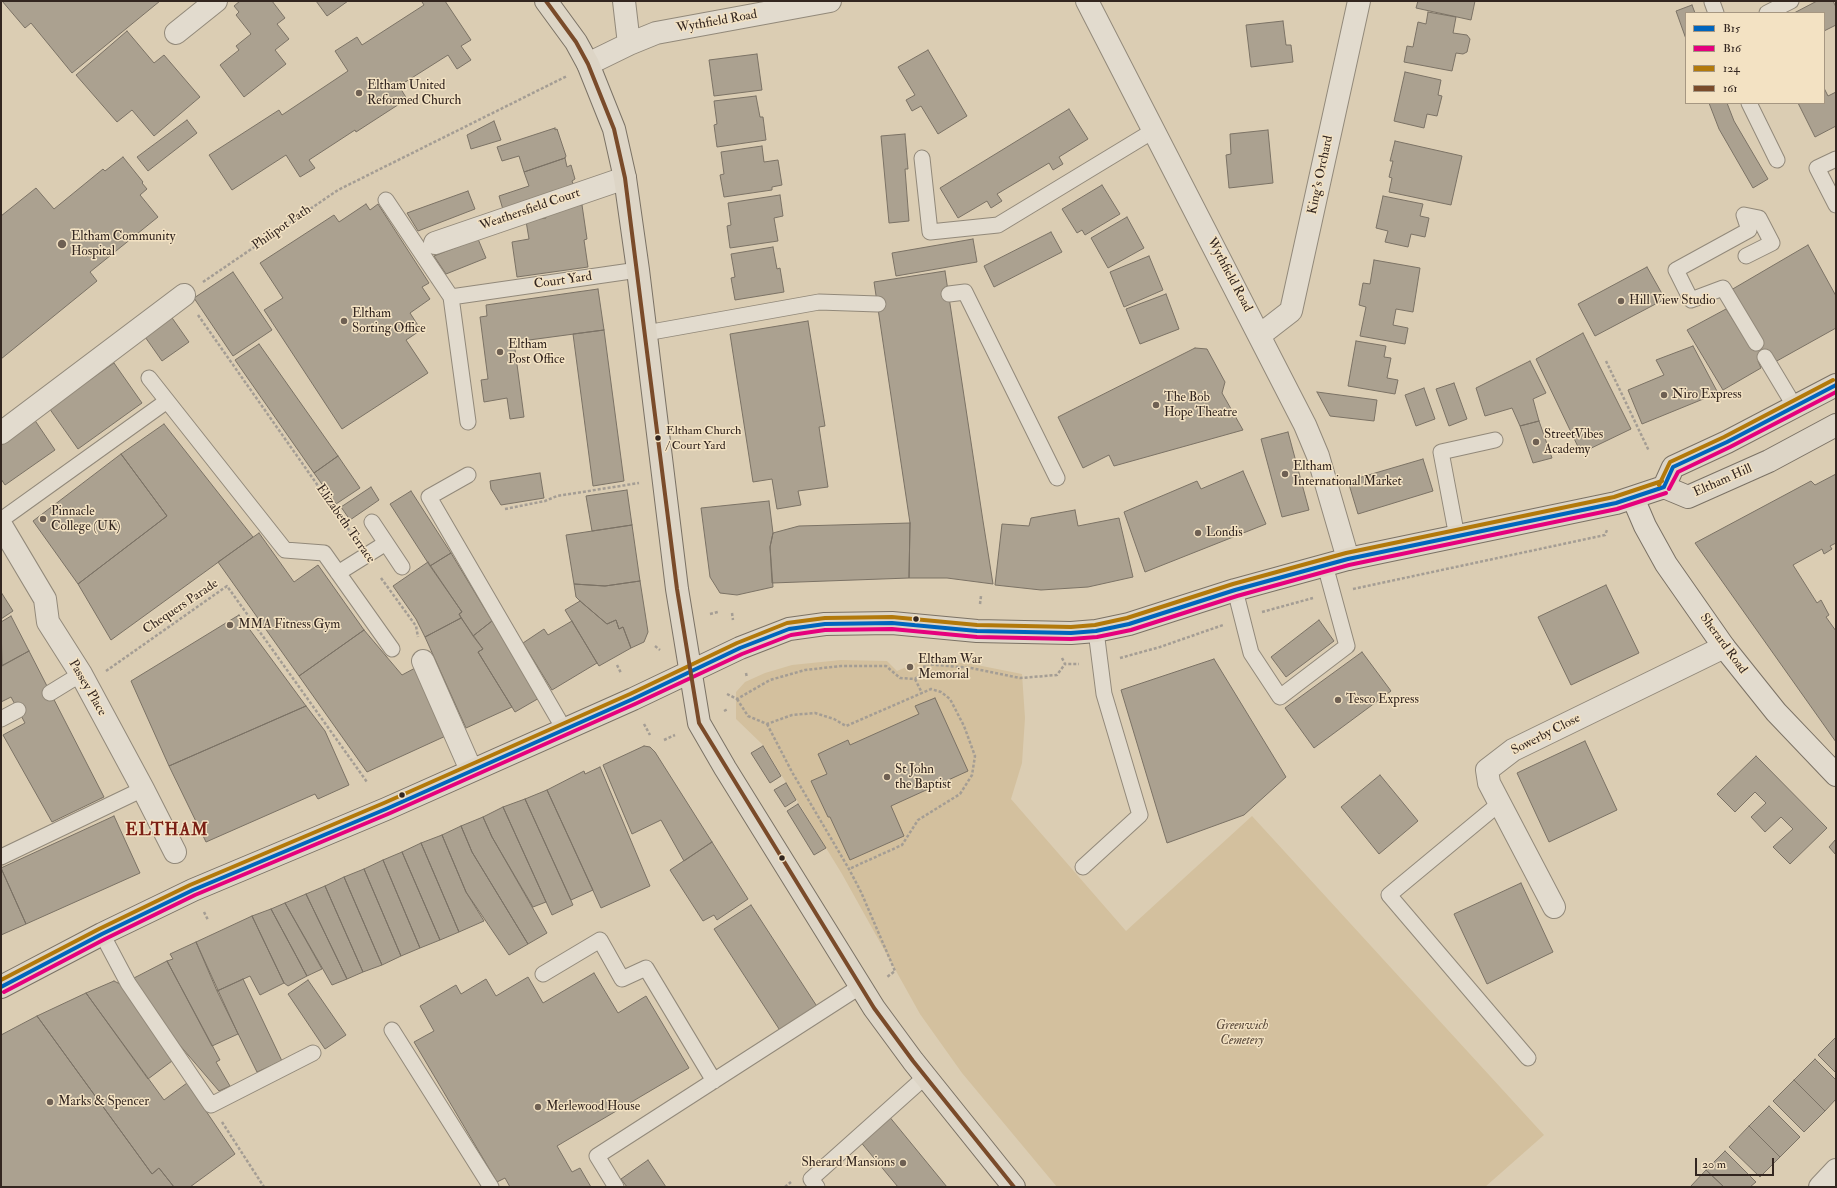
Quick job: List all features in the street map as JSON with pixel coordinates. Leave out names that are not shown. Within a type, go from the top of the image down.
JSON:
[{"type":"main road","points":[[546,1],[576,42],[588,64],[614,129],[625,178],[646,332],[677,588],[699,723],[725,768],[874,1008],[925,1077],[1014,1187]]},
{"type":"main road","points":[[1,987],[102,934],[193,890],[386,809],[564,730],[740,648],[789,628],[825,624],[892,623],[999,632],[1071,633],[1096,631],[1129,624],[1235,590],[1348,559],[1458,537],[1633,498],[1664,487],[1673,467],[1727,442],[1836,385]]},
{"type":"main road","name":"Eltham Hill","points":[[1664,487],[1688,497],[1769,461],[1836,425]]},
{"type":"street","points":[[176,34],[216,1]]},
{"type":"street","points":[[588,64],[629,44],[624,1]]},
{"type":"street","name":"Wythfield Road","points":[[629,44],[656,33],[830,1]]},
{"type":"street","name":"Wythfield Road","points":[[1087,1],[1305,425],[1318,456],[1348,559]]},
{"type":"street","name":"King's Orchard","points":[[1260,335],[1291,311],[1359,1]]},
{"type":"street","name":"Weathersfield Court","points":[[435,243],[625,178]]},
{"type":"street","points":[[1,433],[184,295]]},
{"type":"street","name":"Sherard Road","points":[[1633,498],[1645,526],[1666,564],[1724,647],[1776,712],[1836,775]]},
{"type":"street","name":"Passey Place","points":[[1,525],[45,599],[48,622],[83,680],[143,789],[175,852]]},
{"type":"street","name":"Sowerby Close","points":[[1554,907],[1489,783],[1488,770],[1513,750],[1724,647]]},
{"type":"street","points":[[423,660],[471,770]]},
{"type":"street","points":[[1820,1187],[1836,1170]]},
{"type":"lane","points":[[1769,12],[1791,1]]},
{"type":"lane","points":[[1749,104],[1777,160]]},
{"type":"lane","points":[[922,158],[930,232],[998,225],[1153,130]]},
{"type":"lane","points":[[1836,159],[1817,168],[1836,205]]},
{"type":"lane","points":[[386,200],[451,298],[468,422]]},
{"type":"lane","points":[[1746,256],[1772,243],[1759,218],[1744,215],[1749,230],[1676,270],[1691,300],[1723,288],[1756,343]]},
{"type":"lane","name":"Court Yard","points":[[451,298],[638,270]]},
{"type":"lane","points":[[948,294],[965,292],[1057,478]]},
{"type":"lane","points":[[646,332],[819,302],[878,304]]},
{"type":"lane","points":[[1765,357],[1795,407]]},
{"type":"lane","points":[[149,378],[285,550],[324,553],[392,648]]},
{"type":"lane","points":[[1,520],[167,401]]},
{"type":"lane","points":[[1458,537],[1441,452],[1495,440]]},
{"type":"lane","points":[[468,475],[429,497],[502,619],[564,730]]},
{"type":"lane","points":[[372,522],[402,567]]},
{"type":"lane","points":[[338,574],[386,543]]},
{"type":"lane","points":[[1235,590],[1251,653],[1280,697],[1347,646],[1325,565]]},
{"type":"lane","points":[[1083,866],[1140,815],[1104,694],[1096,631]]},
{"type":"lane","points":[[50,693],[83,680]]},
{"type":"lane","points":[[1,718],[18,710]]},
{"type":"lane","points":[[1,857],[143,789]]},
{"type":"lane","points":[[1500,803],[1389,895],[1528,1058]]},
{"type":"lane","points":[[102,934],[128,983],[211,1105],[313,1053]]},
{"type":"lane","points":[[543,974],[600,940],[622,979],[646,968],[714,1081]]},
{"type":"lane","points":[[616,1187],[597,1156],[861,986]]},
{"type":"lane","points":[[392,1030],[491,1187]]},
{"type":"lane","points":[[817,1187],[811,1179],[925,1077]]},
{"type":"path","name":"Philipot Path","points":[[184,295],[338,190],[588,64]]},
{"type":"path","name":"Elizabeth Terrace","points":[[184,295],[416,626],[423,660]]},
{"type":"path","points":[[1606,361],[1649,451]]},
{"type":"path","points":[[505,509],[544,502],[557,496],[663,480]]},
{"type":"path","name":"Chequers Parade","points":[[83,680],[226,586],[367,782]]},
{"type":"path","points":[[980,604],[981,596]]},
{"type":"path","points":[[710,614],[718,612]]},
{"type":"path","points":[[732,613],[733,620]]},
{"type":"path","points":[[655,646],[660,650]]},
{"type":"path","points":[[737,699],[770,680],[805,670],[841,666],[886,666],[900,678],[915,679],[923,672],[925,664],[971,668],[1020,678],[1057,675],[1065,664]]},
{"type":"path","points":[[617,665],[621,673]]},
{"type":"path","points":[[746,673],[747,678]]},
{"type":"path","points":[[915,679],[922,693]]},
{"type":"path","points":[[767,724],[792,716],[815,713],[834,719],[846,726],[931,689],[941,692],[950,699],[964,726],[975,756],[972,775],[960,794],[918,820],[902,845],[850,869]]},
{"type":"path","points":[[727,694],[737,699],[748,716],[767,724],[792,772],[850,869],[895,971],[887,977]]},
{"type":"path","points":[[724,711],[728,709]]},
{"type":"path","points":[[644,724],[650,735]]},
{"type":"path","points":[[664,740],[674,735]]},
{"type":"path","points":[[202,909],[208,920]]},
{"type":"path","points":[[211,1105],[264,1187]]},
{"type":"green space","name":"Greenwich Cemetery","points":[[925,659],[972,664],[1022,674],[1025,718],[1022,763],[1011,799],[1126,931],[1252,816],[1544,1135],[1485,1187],[1057,1187],[962,1073],[920,1014],[842,874],[763,745],[736,719],[736,692],[745,682],[765,673],[792,665],[841,660],[887,661],[897,671]]},
{"type":"building","points":[[2,1],[160,1],[72,73],[31,23],[25,28]]},
{"type":"building","points":[[240,1],[272,1],[285,18],[277,24],[289,39],[275,50],[286,64],[244,97],[220,65],[239,50],[236,46],[251,34],[236,15],[239,12],[234,6]]},
{"type":"building","points":[[316,1],[348,1],[327,16]]},
{"type":"building","name":"Eltham United Reformed Church","points":[[445,1],[471,40],[461,46],[471,60],[457,69],[448,55],[399,86],[407,99],[309,160],[315,168],[300,177],[286,155],[232,190],[209,155],[279,110],[282,115],[348,71],[335,51],[357,37],[362,45],[424,5],[422,2]]},
{"type":"building","points":[[1418,1],[1475,1],[1471,20],[1416,8]]},
{"type":"building","points":[[1817,1],[1833,1],[1836,7],[1836,25],[1825,30],[1825,12],[1796,12]]},
{"type":"building","points":[[1692,5],[1695,12],[1685,12],[1685,36],[1676,11]]},
{"type":"building","points":[[1428,12],[1456,17],[1453,33],[1467,35],[1470,39],[1467,52],[1463,54],[1456,53],[1452,71],[1404,62],[1407,46],[1413,47],[1418,22],[1426,24]]},
{"type":"building","points":[[1283,21],[1286,45],[1291,45],[1293,62],[1251,67],[1246,25]]},
{"type":"building","points":[[127,31],[154,63],[164,55],[200,97],[154,136],[132,110],[117,122],[76,75]]},
{"type":"building","points":[[928,50],[967,116],[938,134],[921,106],[912,111],[906,100],[915,95],[898,67]]},
{"type":"building","points":[[757,54],[762,90],[714,96],[709,60]]},
{"type":"building","points":[[1405,72],[1441,80],[1438,95],[1442,96],[1437,116],[1427,114],[1424,128],[1394,121]]},
{"type":"building","points":[[1825,90],[1828,96],[1836,92],[1836,126],[1815,137],[1798,104],[1825,104]]},
{"type":"building","points":[[756,96],[760,117],[763,117],[766,140],[717,147],[714,125],[717,124],[714,101]]},
{"type":"building","points":[[1709,104],[1727,104],[1734,121],[1768,179],[1753,188],[1719,129]]},
{"type":"building","points":[[1069,109],[1088,139],[1059,157],[1063,164],[1053,170],[1049,163],[997,194],[1002,201],[991,208],[987,201],[958,218],[940,188]]},
{"type":"building","points":[[187,120],[197,133],[148,171],[137,157]]},
{"type":"building","points":[[494,121],[501,140],[471,149],[467,135]]},
{"type":"building","points":[[555,128],[555,130],[557,129],[566,156],[565,158],[524,172],[519,156],[502,161],[497,147]]},
{"type":"building","points":[[1268,130],[1273,183],[1229,188],[1226,155],[1231,154],[1230,134]]},
{"type":"building","points":[[905,134],[908,169],[905,169],[909,221],[889,223],[881,136]]},
{"type":"building","points":[[1395,141],[1462,156],[1451,205],[1389,192],[1392,178],[1389,177],[1393,161],[1390,161]]},
{"type":"building","points":[[762,146],[764,162],[778,160],[782,185],[772,187],[772,190],[724,197],[720,175],[724,174],[721,152]]},
{"type":"building","name":"Eltham Community Hospital","points":[[123,157],[143,182],[142,183],[147,189],[140,195],[158,217],[90,272],[97,281],[1,359],[1,216],[36,188],[54,209],[103,169],[105,171]]},
{"type":"building","points":[[565,158],[567,167],[571,165],[575,179],[572,181],[575,189],[504,213],[499,196],[529,186],[524,172]]},
{"type":"building","points":[[1102,185],[1120,214],[1085,235],[1082,230],[1077,233],[1062,209]]},
{"type":"building","points":[[468,191],[475,209],[418,231],[407,213]]},
{"type":"building","points":[[780,195],[783,216],[774,218],[778,241],[730,248],[727,226],[731,225],[728,203]]},
{"type":"building","points":[[1383,196],[1423,204],[1420,216],[1429,218],[1425,237],[1411,234],[1408,247],[1385,242],[1388,231],[1376,228]]},
{"type":"building","name":"Eltham Sorting Office","points":[[366,204],[370,210],[378,204],[429,283],[422,287],[430,299],[410,313],[421,330],[406,340],[428,373],[342,429],[264,310],[283,298],[260,263],[334,215],[339,222]]},
{"type":"building","points":[[582,205],[587,239],[584,240],[588,267],[517,277],[512,242],[529,239],[526,221],[546,218],[545,210]]},
{"type":"building","points":[[1127,217],[1144,248],[1108,268],[1091,238]]},
{"type":"building","points":[[1051,232],[1062,252],[994,287],[984,266]]},
{"type":"building","points":[[478,239],[486,258],[446,274],[434,256]]},
{"type":"building","points":[[973,239],[977,262],[896,276],[892,253]]},
{"type":"building","points":[[1808,245],[1836,296],[1836,328],[1775,362],[1765,357],[1758,361],[1761,368],[1723,390],[1687,330],[1726,309],[1750,346],[1731,290]]},
{"type":"building","points":[[773,247],[777,269],[780,268],[784,292],[735,300],[731,278],[735,277],[731,254]]},
{"type":"building","points":[[1149,256],[1163,290],[1124,307],[1110,272]]},
{"type":"building","points":[[1374,260],[1420,268],[1413,312],[1396,309],[1393,325],[1408,328],[1405,344],[1360,336],[1366,307],[1359,305],[1363,283],[1370,284]]},
{"type":"building","name":"Hill View Studio","points":[[1647,267],[1665,299],[1595,336],[1578,304]]},
{"type":"building","points":[[945,271],[993,584],[947,578],[909,578],[910,523],[874,282]]},
{"type":"building","points":[[233,272],[272,330],[233,356],[194,298]]},
{"type":"building","name":"Eltham Post Office","points":[[598,289],[604,330],[514,342],[524,417],[510,419],[507,398],[484,402],[481,380],[488,379],[480,317],[487,316],[486,305]]},
{"type":"building","points":[[1166,294],[1179,329],[1140,344],[1126,309]]},
{"type":"building","points":[[170,315],[189,342],[162,361],[143,334]]},
{"type":"building","points":[[808,321],[825,426],[819,427],[828,487],[798,491],[801,505],[777,509],[772,479],[753,482],[730,334]]},
{"type":"building","points":[[604,330],[624,481],[593,486],[573,334]]},
{"type":"building","points":[[1583,333],[1631,429],[1581,453],[1536,359]]},
{"type":"building","points":[[1356,341],[1386,346],[1384,357],[1391,358],[1387,378],[1398,380],[1395,394],[1348,386]]},
{"type":"building","points":[[259,344],[338,456],[314,473],[235,360]]},
{"type":"building","points":[[1693,346],[1718,393],[1642,424],[1628,390],[1664,375],[1656,360]]},
{"type":"building","name":"The Bob Hope Theatre","points":[[1195,348],[1207,349],[1225,382],[1222,393],[1243,430],[1114,466],[1109,455],[1083,468],[1058,417]]},
{"type":"building","points":[[1530,361],[1546,393],[1533,399],[1539,421],[1520,426],[1512,408],[1485,416],[1476,388]]},
{"type":"building","points":[[114,363],[142,403],[78,449],[49,408]]},
{"type":"building","points":[[1454,383],[1467,419],[1449,426],[1436,389]]},
{"type":"building","points":[[1424,388],[1435,419],[1416,426],[1405,395]]},
{"type":"building","points":[[1317,392],[1377,400],[1374,421],[1330,416]]},
{"type":"building","points":[[34,419],[55,450],[5,485],[1,479],[1,442]]},
{"type":"building","name":"StreetVibes Academy","points":[[1539,421],[1552,458],[1533,463],[1520,426]]},
{"type":"building","points":[[164,424],[253,537],[111,640],[78,584],[167,516],[121,454]]},
{"type":"building","name":"Eltham International Market","points":[[1288,432],[1309,510],[1282,517],[1261,439]]},
{"type":"building","points":[[121,454],[167,516],[78,584],[33,521]]},
{"type":"building","points":[[338,456],[360,488],[336,504],[314,473]]},
{"type":"building","points":[[1423,459],[1433,491],[1358,514],[1348,481]]},
{"type":"building","points":[[1243,471],[1266,524],[1145,572],[1124,512],[1197,481],[1201,489]]},
{"type":"building","points":[[540,473],[544,498],[501,505],[491,489],[490,481]]},
{"type":"building","points":[[1836,474],[1836,543],[1830,546],[1832,549],[1824,554],[1822,549],[1793,565],[1817,603],[1821,600],[1829,615],[1826,617],[1836,631],[1836,742],[1695,543],[1811,481],[1815,485]]},
{"type":"building","points":[[371,487],[379,500],[350,520],[341,507]]},
{"type":"building","points":[[627,490],[632,525],[592,531],[586,496]]},
{"type":"building","points":[[411,491],[451,553],[430,566],[390,504]]},
{"type":"building","points":[[769,501],[773,533],[770,547],[773,587],[737,595],[720,593],[710,577],[701,508]]},
{"type":"building","points":[[1075,510],[1078,526],[1119,518],[1133,577],[1088,587],[1041,590],[995,585],[1002,524],[1029,526],[1031,518]]},
{"type":"building","points":[[910,523],[909,578],[772,583],[770,547],[773,533],[799,526]]},
{"type":"building","points":[[632,525],[640,581],[605,586],[574,584],[566,535]]},
{"type":"building","points":[[259,533],[294,582],[318,565],[364,630],[299,676],[218,562]]},
{"type":"building","points":[[451,553],[492,621],[473,636],[459,614],[462,612],[430,566]]},
{"type":"building","points":[[428,562],[462,612],[459,614],[461,618],[425,637],[416,619],[393,586]]},
{"type":"building","points":[[640,581],[648,632],[644,642],[631,648],[623,627],[619,629],[616,620],[607,624],[580,601],[576,597],[574,584],[605,586]]},
{"type":"building","points":[[1606,585],[1639,653],[1571,685],[1538,617]]},
{"type":"building","points":[[1,592],[13,611],[1,619]]},
{"type":"building","points":[[580,601],[607,624],[616,620],[619,629],[623,627],[631,648],[599,666],[565,610]]},
{"type":"building","points":[[239,615],[306,706],[169,766],[131,681]]},
{"type":"building","points":[[11,616],[29,651],[2,666],[1,622]]},
{"type":"building","points":[[461,618],[483,649],[478,652],[512,707],[466,728],[425,637]]},
{"type":"building","points":[[1319,620],[1334,641],[1286,677],[1271,657]]},
{"type":"building","points":[[492,621],[541,697],[515,712],[478,652],[483,649],[473,636]]},
{"type":"building","points":[[572,621],[597,663],[552,690],[523,643],[544,629],[548,635]]},
{"type":"building","points":[[364,630],[402,675],[417,667],[450,734],[367,772],[299,676]]},
{"type":"building","points":[[29,651],[104,797],[52,822],[3,735],[25,723],[11,697],[1,702],[1,666]]},
{"type":"building","name":"Tesco Express","points":[[1362,652],[1391,691],[1314,748],[1285,708]]},
{"type":"building","points":[[1214,659],[1286,777],[1244,815],[1167,843],[1121,690]]},
{"type":"building","name":"St John the Baptist","points":[[935,698],[968,771],[891,806],[904,836],[850,860],[811,781],[827,774],[818,754],[848,740],[850,745],[919,714],[915,706]]},
{"type":"building","points":[[306,706],[325,731],[349,785],[318,799],[315,794],[206,842],[169,766]]},
{"type":"building","points":[[1585,741],[1617,810],[1549,842],[1517,773]]},
{"type":"building","points":[[644,746],[650,747],[655,752],[712,842],[684,861],[661,820],[632,834],[603,765]]},
{"type":"building","points":[[763,746],[781,776],[770,783],[751,753]]},
{"type":"building","points":[[1756,756],[1827,828],[1790,864],[1773,847],[1793,829],[1781,817],[1765,832],[1751,817],[1766,803],[1755,792],[1735,812],[1717,794]]},
{"type":"building","points":[[600,767],[650,886],[601,908],[547,790],[584,771],[585,774]]},
{"type":"building","points":[[1380,775],[1418,821],[1379,854],[1341,807]]},
{"type":"building","points":[[786,783],[796,800],[785,807],[774,790]]},
{"type":"building","points":[[547,790],[593,890],[571,900],[525,799]]},
{"type":"building","points":[[525,799],[573,905],[552,915],[503,807]]},
{"type":"building","points":[[798,804],[826,848],[814,855],[787,811]]},
{"type":"building","points":[[503,807],[546,902],[533,907],[492,837],[483,817]]},
{"type":"building","points":[[114,816],[140,873],[26,924],[1,868]]},
{"type":"building","points":[[483,817],[492,837],[547,933],[528,944],[472,852],[461,826]]},
{"type":"building","points":[[461,826],[472,852],[528,944],[509,955],[466,892],[442,835]]},
{"type":"building","points":[[442,835],[466,892],[484,921],[459,932],[421,843]]},
{"type":"building","points":[[1836,839],[1836,855],[1829,847]]},
{"type":"building","points":[[712,842],[748,899],[717,920],[714,915],[703,921],[670,870]]},
{"type":"building","points":[[421,843],[459,932],[440,940],[402,852]]},
{"type":"building","points":[[402,852],[440,940],[420,948],[383,860]]},
{"type":"building","points":[[383,860],[420,948],[401,956],[364,869]]},
{"type":"building","points":[[1,868],[26,924],[1,935]]},
{"type":"building","points":[[364,869],[401,956],[382,965],[344,877]]},
{"type":"building","points":[[344,877],[382,965],[363,972],[325,886]]},
{"type":"building","points":[[1521,883],[1553,952],[1487,984],[1454,914]]},
{"type":"building","points":[[325,886],[363,972],[347,979],[306,894]]},
{"type":"building","points":[[306,894],[347,979],[332,985],[285,903]]},
{"type":"building","points":[[285,903],[322,969],[307,976],[271,909]]},
{"type":"building","points":[[751,905],[818,1008],[781,1032],[714,929]]},
{"type":"building","points":[[271,909],[307,976],[288,986],[284,983],[252,916]]},
{"type":"building","points":[[252,916],[284,983],[260,995],[250,976],[217,991],[196,942]]},
{"type":"building","points":[[196,942],[238,1034],[212,1046],[167,961],[173,959],[170,954]]},
{"type":"building","points":[[167,961],[220,1060],[216,1062],[230,1086],[219,1091],[165,1028],[134,978]]},
{"type":"building","name":"Merlewood House","points":[[594,973],[618,1013],[646,996],[689,1068],[557,1146],[572,1172],[580,1168],[591,1187],[510,1187],[505,1178],[497,1182],[414,1042],[434,1031],[420,1006],[456,985],[461,994],[486,979],[496,996],[528,977],[543,1003]]},
{"type":"building","points":[[243,979],[282,1061],[257,1072],[217,991]]},
{"type":"building","points":[[308,980],[346,1035],[325,1049],[288,994]]},
{"type":"building","points":[[114,981],[122,985],[172,1061],[148,1079],[86,993]]},
{"type":"building","points":[[86,993],[164,1100],[187,1083],[235,1154],[190,1187],[174,1187],[159,1168],[152,1174],[37,1016]]},
{"type":"building","name":"Marks & Spencer","points":[[37,1016],[152,1174],[159,1168],[174,1187],[1,1187],[1,1035]]},
{"type":"building","points":[[1836,1037],[1836,1073],[1818,1055]]},
{"type":"building","points":[[1815,1059],[1836,1080],[1836,1099],[1825,1111],[1794,1080]]},
{"type":"building","points":[[1794,1080],[1825,1111],[1804,1132],[1773,1101]]},
{"type":"building","points":[[1769,1106],[1800,1137],[1780,1157],[1749,1126]]},
{"type":"building","name":"Sherard Mansions","points":[[888,1115],[947,1187],[898,1187],[859,1140]]},
{"type":"building","points":[[1749,1126],[1780,1157],[1760,1177],[1729,1147]]},
{"type":"building","points":[[1725,1151],[1756,1182],[1750,1187],[1724,1187],[1706,1170]]},
{"type":"building","points":[[648,1160],[666,1187],[627,1187],[621,1179]]},
{"type":"building","points":[[1706,1170],[1724,1187],[1690,1187]]},
{"type":"transit line","name":"161","points":[[546,1],[576,42],[588,64],[614,129],[625,178],[677,589],[699,723],[874,1008],[913,1061],[1014,1187]]},
{"type":"transit line","name":"124","points":[[1659,485],[1670,462],[1724,437],[1833,380]]},
{"type":"transit line","name":"B15","points":[[1664,487],[1673,467],[1727,442],[1836,385]]},
{"type":"transit line","name":"B16","points":[[1669,489],[1678,472],[1836,392]]},
{"type":"transit line","name":"124","points":[[1,980],[99,929],[190,885],[384,803],[630,694],[737,643],[787,623],[825,618],[892,617],[977,625],[1071,627],[1095,625],[1127,618],[1233,584],[1346,553],[1614,497],[1662,481]]},
{"type":"transit line","name":"B15","points":[[1,987],[102,934],[193,890],[386,809],[633,699],[740,648],[789,629],[825,624],[892,623],[977,631],[1071,633],[1096,631],[1129,624],[1235,590],[1348,559],[1616,503],[1664,487]]},
{"type":"transit line","name":"B16","points":[[4,992],[105,939],[195,895],[388,814],[635,704],[742,654],[791,635],[825,630],[892,629],[977,637],[1071,639],[1097,637],[1131,630],[1237,596],[1349,565],[1617,509],[1666,493]]},
{"type":"place","name":"Eltham United Reformed Church","points":[[359,93]]},
{"type":"place","name":"Eltham Community Hospital","points":[[62,244]]},
{"type":"place","name":"Hill View Studio","points":[[1621,301]]},
{"type":"place","name":"Eltham Sorting Office","points":[[344,321]]},
{"type":"place","name":"Eltham Post Office","points":[[500,352]]},
{"type":"place","name":"Niro Express","points":[[1664,395]]},
{"type":"place","name":"The Bob Hope Theatre","points":[[1156,405]]},
{"type":"place","name":"Eltham Church / Court Yard","points":[[658,438]]},
{"type":"place","name":"StreetVibes Academy","points":[[1536,442]]},
{"type":"place","name":"Eltham International Market","points":[[1285,474]]},
{"type":"place","name":"Pinnacle College (UK)","points":[[43,519]]},
{"type":"place","name":"Londis","points":[[1198,533]]},
{"type":"place","name":"MMA Fitness Gym","points":[[230,625]]},
{"type":"place","name":"Eltham War Memorial","points":[[910,667]]},
{"type":"place","name":"Tesco Express","points":[[1338,700]]},
{"type":"place","name":"St John the Baptist","points":[[887,777]]},
{"type":"place","name":"Marks & Spencer","points":[[50,1102]]},
{"type":"place","name":"Merlewood House","points":[[538,1107]]},
{"type":"place","name":"Sherard Mansions","points":[[903,1163]]},
{"type":"district","name":"ELTHAM","points":[[167,831]]}]
